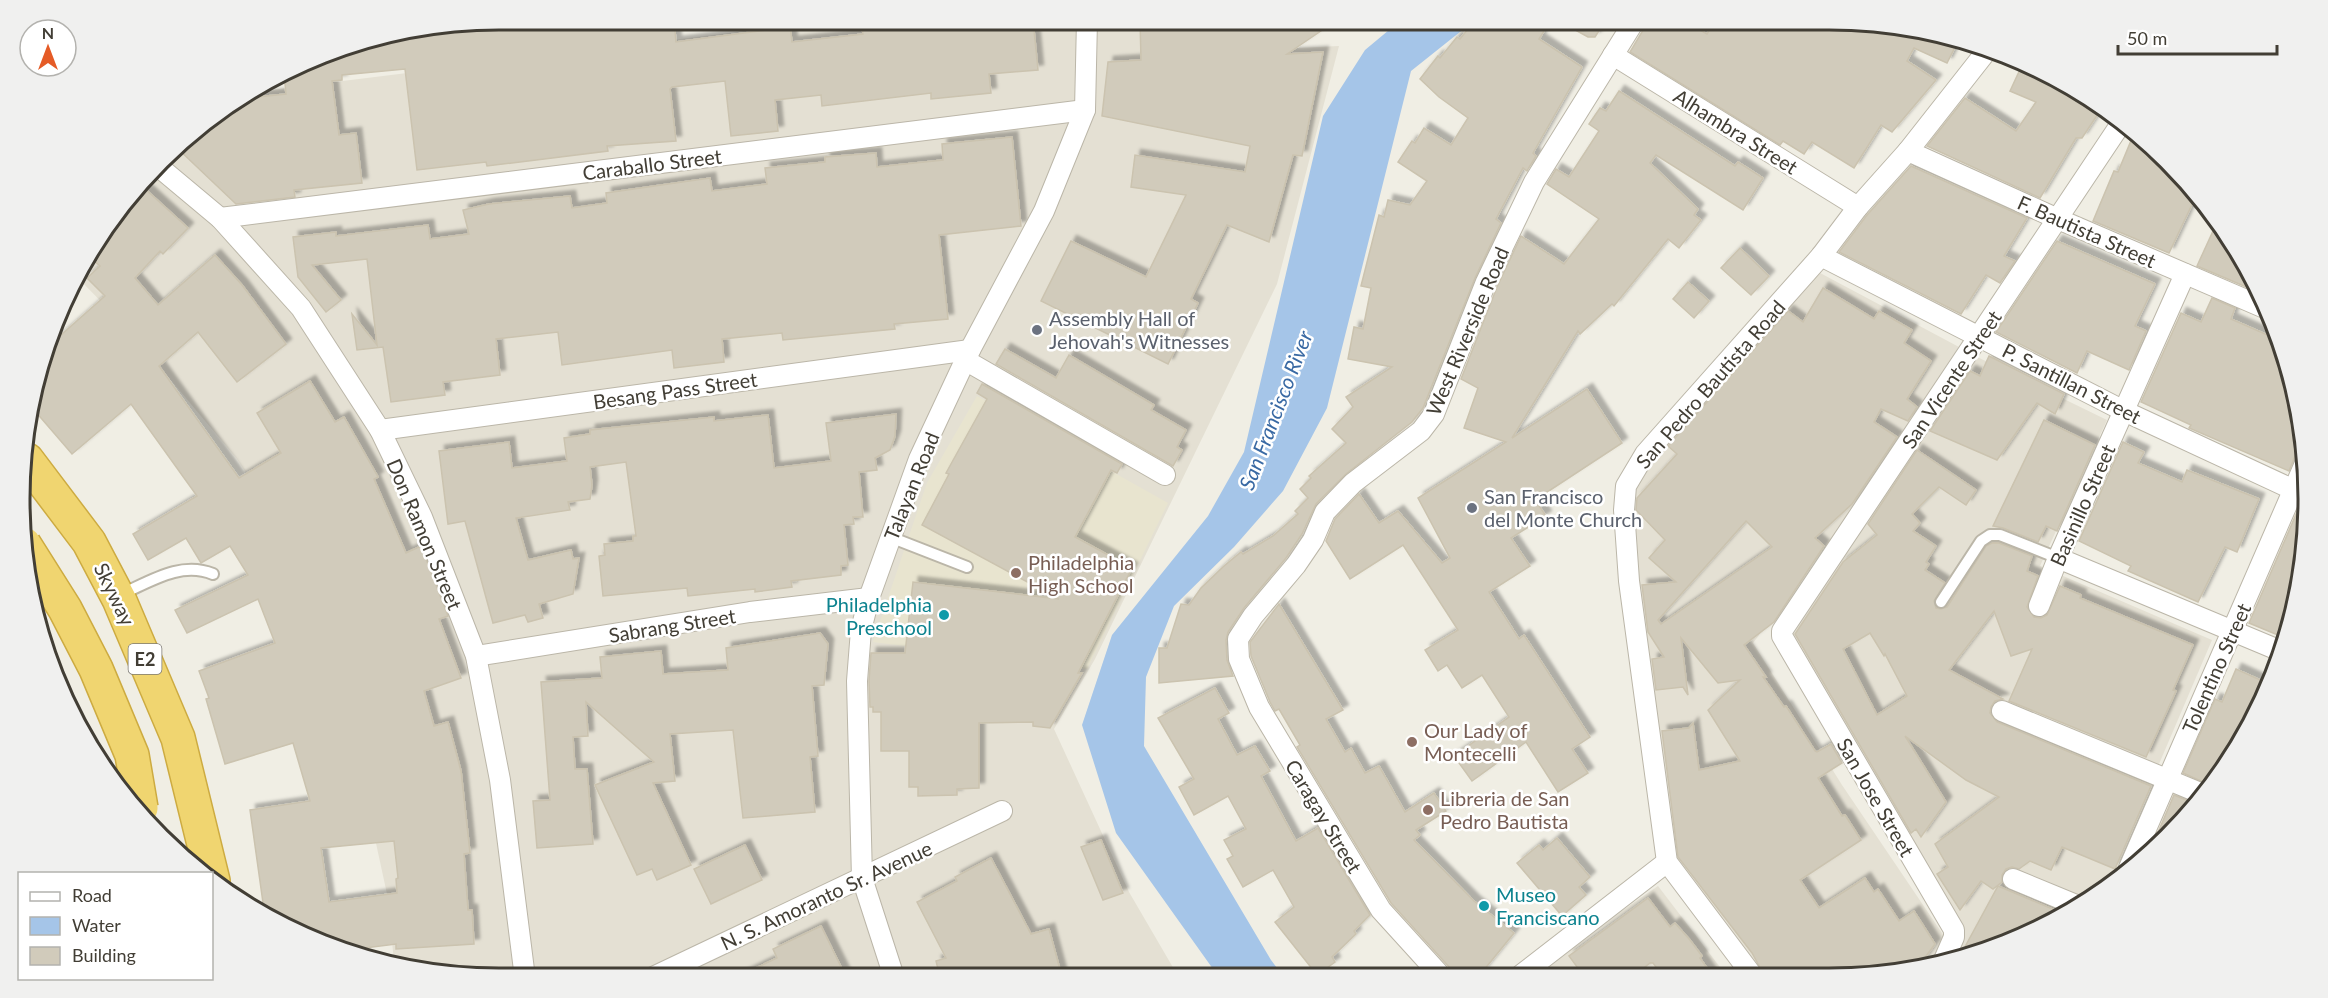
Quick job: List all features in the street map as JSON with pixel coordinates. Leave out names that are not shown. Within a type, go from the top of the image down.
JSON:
[{"type":"highway","name":"Skyway","points":[[31,466],[89,542],[119,599],[178,738],[210,868]]},
{"type":"highway","name":"E2","points":[[34,560],[65,609],[96,669],[132,755],[140,800]]},
{"type":"street","name":"Talayan Road","points":[[891,968],[862,878],[857,681],[861,630],[869,598],[919,459],[968,355],[1044,211],[1085,110],[1087,30]]},
{"type":"street","name":"West Riverside Road","points":[[1238,639],[1253,616],[1296,565],[1313,540],[1325,512],[1353,483],[1421,431],[1434,414],[1486,282],[1534,182],[1629,30]]},
{"type":"street","name":"Alhambra Street","points":[[1613,55],[1858,207]]},
{"type":"street","name":"San Pedro Bautista Road","points":[[1747,968],[1667,862],[1629,581],[1624,510],[1626,486],[1645,454],[1821,256],[1858,207],[1908,151],[1983,56]]},
{"type":"street","name":"Caraballo Street","points":[[220,218],[1085,110]]},
{"type":"street","name":"San Vicente Street","points":[[1782,636],[1783,628],[2117,129]]},
{"type":"street","name":"F. Bautista Street","points":[[1908,151],[2255,304]]},
{"type":"street","name":"Don Ramon Street","points":[[164,171],[220,218],[301,308],[380,430],[422,517],[476,656],[500,780],[524,968]]},
{"type":"street","name":"P. Santillan Street","points":[[1821,256],[2124,411],[2294,490]]},
{"type":"street","name":"Basinillo Street","points":[[2039,606],[2058,558],[2185,274]]},
{"type":"street","name":"Besang Pass Street","points":[[380,430],[968,355]]},
{"type":"street","points":[[968,355],[1165,475]]},
{"type":"street","name":"Tolentino Street","points":[[2135,855],[2297,482]]},
{"type":"street","points":[[2058,558],[2274,648]]},
{"type":"street","name":"Sabrang Street","points":[[476,656],[750,612],[869,598]]},
{"type":"street","name":"San Jose Street","points":[[1782,636],[1954,930],[1954,937],[1947,953]]},
{"type":"street","name":"Caragay Street","points":[[1238,639],[1239,659],[1259,707],[1381,910],[1434,968]]},
{"type":"street","points":[[2002,711],[2196,791]]},
{"type":"street","name":"N. S. Amoranto Sr. Avenue","points":[[672,968],[1002,811]]},
{"type":"street","points":[[1530,968],[1667,862]]},
{"type":"street","points":[[2013,879],[2069,902]]},
{"type":"lane","points":[[1941,602],[1981,541],[1990,535],[2000,535],[2058,558]]},
{"type":"lane","points":[[890,537],[967,567]]},
{"type":"lane","points":[[122,594],[181,569],[205,570],[213,574]]},
{"type":"shaded area","points":[[753,30],[1209,30],[1210,52],[1339,46],[1277,284],[1095,659],[1054,729],[1129,892],[1173,968],[499,968],[438,964],[393,956],[387,894],[351,728],[304,563],[237,459],[128,329],[83,283],[109,238],[127,213],[167,167],[213,127],[269,90]]},
{"type":"shaded area","points":[[1807,266],[1959,347],[1863,498],[1753,643],[1842,785],[1946,939],[1936,955],[1860,967],[1750,968],[1671,863],[1620,512],[1647,454]]},
{"type":"shaded area","points":[[1969,353],[2107,420],[2040,566],[2212,640],[2112,873],[2090,889],[2036,920],[1980,943],[1953,951],[1962,934],[1775,630]]},
{"type":"shaded area","name":"Philadelphia High School","points":[[977,396],[1168,503],[1087,669],[873,642],[927,483]]},
{"type":"shaded area","points":[[1658,886],[1721,968],[1538,968]]},
{"type":"water","name":"San Francisco River","points":[[1389,30],[1462,30],[1411,71],[1327,408],[1283,491],[1234,547],[1174,606],[1146,677],[1144,746],[1277,968],[1212,968],[1116,833],[1082,725],[1112,635],[1208,516],[1244,452],[1323,116],[1365,50]]},
{"type":"building","points":[[499,30],[675,30],[676,42],[767,30],[790,30],[792,42],[863,34],[862,30],[1034,30],[1038,70],[989,74],[991,93],[931,99],[931,93],[822,106],[821,95],[775,100],[778,131],[731,136],[725,81],[672,87],[670,89],[676,141],[607,146],[608,151],[487,166],[486,162],[417,170],[405,69],[342,75],[342,80],[332,81],[339,135],[356,133],[362,183],[294,190],[295,197],[236,204],[182,153],[213,127],[258,97],[286,94],[285,82],[348,55],[408,39],[438,34]]},
{"type":"building","points":[[1140,30],[1322,30],[1287,54],[1323,52],[1302,156],[1293,155],[1269,242],[1227,225],[1191,299],[1198,303],[1168,364],[1041,301],[1071,241],[1146,277],[1186,195],[1131,187],[1135,155],[1245,172],[1250,146],[1102,116],[1108,62],[1141,60]]},
{"type":"building","points":[[1467,30],[1545,30],[1539,39],[1582,67],[1533,153],[1536,156],[1527,171],[1523,168],[1496,219],[1501,223],[1475,278],[1423,408],[1412,422],[1346,474],[1316,504],[1302,534],[1286,558],[1244,608],[1228,632],[1227,660],[1233,676],[1159,683],[1159,648],[1167,648],[1181,604],[1189,605],[1201,588],[1224,566],[1241,552],[1243,554],[1273,536],[1298,514],[1295,511],[1308,498],[1300,489],[1311,478],[1309,476],[1346,443],[1332,429],[1353,407],[1346,397],[1392,367],[1348,359],[1354,327],[1363,329],[1371,288],[1361,286],[1379,215],[1384,217],[1388,200],[1410,205],[1427,181],[1398,162],[1412,141],[1415,143],[1424,128],[1451,145],[1468,118],[1439,97],[1420,79],[1457,37],[1460,39]]},
{"type":"building","points":[[1575,30],[1600,30],[1595,37],[1588,37]]},
{"type":"building","points":[[1643,30],[1700,30],[1707,34],[1710,30],[1860,31],[1920,39],[1955,47],[1947,63],[1914,48],[1907,61],[1936,80],[1892,132],[1881,125],[1854,168],[1812,142],[1804,154],[1783,141],[1780,145],[1630,52]]},
{"type":"building","points":[[2019,71],[2064,93],[2098,115],[2082,138],[2076,138],[2040,198],[1927,146],[1965,98],[2016,131],[2036,102],[2010,91]]},
{"type":"building","points":[[1619,91],[1735,166],[1738,162],[1763,178],[1743,210],[1656,155],[1650,163],[1698,209],[1694,215],[1701,220],[1679,248],[1668,239],[1614,306],[1612,304],[1580,334],[1578,331],[1512,438],[1587,389],[1622,443],[1535,500],[1546,516],[1511,538],[1530,566],[1489,592],[1519,639],[1524,635],[1590,737],[1572,749],[1588,773],[1558,792],[1526,742],[1472,781],[1454,756],[1509,717],[1482,675],[1462,688],[1447,665],[1438,671],[1425,650],[1458,630],[1403,545],[1350,579],[1326,541],[1335,519],[1359,494],[1379,523],[1398,511],[1442,563],[1450,558],[1418,498],[1506,442],[1464,428],[1478,388],[1461,379],[1497,287],[1521,236],[1564,264],[1599,219],[1547,184],[1556,169],[1569,177],[1599,131],[1589,124],[1600,108],[1606,111]]},
{"type":"building","points":[[1012,137],[1021,226],[939,235],[948,319],[894,324],[895,329],[783,340],[782,333],[722,339],[724,362],[674,368],[672,350],[562,365],[558,332],[496,339],[500,375],[443,382],[445,395],[391,402],[383,347],[357,350],[352,314],[377,345],[367,259],[312,265],[341,300],[326,312],[298,277],[293,237],[336,232],[336,236],[428,225],[430,239],[469,234],[463,210],[489,204],[570,196],[572,208],[607,203],[606,193],[710,178],[712,191],[767,184],[765,168],[825,162],[825,157],[876,153],[877,167],[943,160],[942,144]]},
{"type":"building","points":[[2131,140],[2161,167],[2193,203],[2169,253],[2093,221],[2114,171],[2118,172]]},
{"type":"building","points":[[1911,166],[2027,218],[2004,256],[2015,261],[2000,283],[1986,275],[1961,314],[1839,252],[1867,215]]},
{"type":"building","points":[[146,190],[188,228],[163,254],[160,251],[135,278],[158,305],[215,255],[242,285],[286,344],[237,382],[198,332],[159,366],[239,478],[281,453],[257,413],[310,381],[335,422],[344,417],[378,477],[374,479],[406,553],[421,546],[448,616],[439,619],[461,678],[424,691],[434,726],[448,722],[461,771],[470,853],[464,854],[468,910],[472,910],[474,944],[396,949],[396,944],[365,948],[292,920],[263,905],[250,810],[310,801],[293,743],[225,764],[206,699],[209,698],[199,671],[275,643],[258,599],[187,633],[175,610],[248,575],[230,546],[201,563],[186,538],[148,560],[133,534],[197,496],[131,404],[72,454],[38,414],[46,378],[60,336],[105,296],[87,278],[100,266],[95,261],[127,213]],"holes":[[[394,841],[398,878],[396,879],[397,893],[329,902],[321,848]]]},
{"type":"building","points":[[2213,230],[2248,288],[2197,266]]},
{"type":"building","points":[[2057,241],[2155,284],[2135,326],[2146,331],[2129,370],[2087,351],[2077,373],[1996,332]]},
{"type":"building","points":[[1740,248],[1769,276],[1751,295],[1721,268]]},
{"type":"building","points":[[1688,282],[1709,301],[1694,318],[1673,299]]},
{"type":"building","points":[[1823,288],[1874,319],[1879,311],[1912,330],[1904,343],[1931,361],[1907,399],[1917,407],[1908,421],[1881,409],[1874,422],[1897,437],[1852,504],[1815,538],[1824,546],[1774,622],[1744,645],[1766,677],[1763,677],[1784,707],[1786,706],[1815,751],[1831,744],[1842,763],[1818,778],[1842,816],[1845,815],[1861,840],[1800,880],[1819,908],[1865,878],[1874,892],[1878,889],[1899,921],[1914,911],[1935,944],[1925,958],[1920,959],[1860,967],[1760,968],[1752,953],[1678,857],[1662,731],[1689,728],[1693,723],[1699,770],[1740,761],[1708,710],[1740,680],[1718,683],[1681,638],[1688,695],[1683,687],[1656,690],[1652,659],[1664,657],[1648,632],[1642,585],[1676,582],[1649,558],[1665,540],[1636,510],[1637,498],[1677,454],[1668,446],[1788,311],[1803,322]],"holes":[[[1746,521],[1772,547],[1661,624],[1658,620]]]},
{"type":"building","points":[[2212,298],[2235,308],[2231,319],[2268,335],[2282,378],[2294,438],[2296,455],[2289,471],[2189,428],[2191,425],[2141,402],[2181,313],[2201,322]]},
{"type":"building","points":[[1005,349],[1056,378],[1069,355],[1154,405],[1151,410],[1186,430],[1177,447],[1182,450],[1173,466],[996,364]]},
{"type":"building","points":[[1989,356],[2064,394],[2055,414],[2037,403],[1997,460],[1930,431],[1970,371],[1980,376]]},
{"type":"building","name":"Philadelphia High School","points":[[982,384],[1122,464],[1117,473],[1111,470],[1075,537],[1132,568],[1078,673],[1082,673],[1050,728],[1033,726],[1033,722],[979,723],[979,788],[957,789],[957,795],[918,796],[918,787],[909,787],[909,751],[881,751],[881,712],[873,712],[873,707],[870,707],[869,681],[871,653],[905,653],[913,582],[1059,599],[922,525],[949,474],[946,473],[987,399],[977,393]]},
{"type":"building","points":[[896,414],[895,436],[890,450],[875,458],[877,470],[859,472],[863,517],[853,517],[854,524],[844,525],[848,565],[841,566],[841,575],[791,581],[792,587],[755,592],[755,589],[688,596],[687,588],[603,596],[599,556],[605,555],[604,544],[633,541],[633,536],[636,536],[626,462],[590,467],[592,485],[590,499],[568,502],[570,510],[516,518],[528,560],[571,550],[573,559],[579,558],[573,594],[539,604],[543,618],[528,622],[525,615],[493,623],[465,521],[448,524],[439,451],[509,442],[512,468],[567,461],[564,438],[590,434],[590,430],[714,417],[714,421],[768,415],[774,468],[831,461],[826,423]]},
{"type":"building","points":[[2044,420],[2095,445],[2057,531],[2046,526],[2038,542],[1993,526]]},
{"type":"building","points":[[2123,442],[2144,452],[2138,463],[2182,482],[2187,470],[2259,499],[2237,552],[2225,547],[2198,602],[2128,571],[2131,566],[2079,541]]},
{"type":"building","points":[[1917,450],[1976,490],[1966,505],[1939,487],[1912,514],[1920,523],[1913,531],[1936,546],[1926,562],[1929,564],[1925,570],[1945,583],[1934,601],[1936,608],[1947,607],[1986,546],[1999,543],[2032,556],[2027,571],[2038,576],[2027,607],[2034,617],[2041,618],[2047,615],[2060,586],[2081,595],[2080,598],[2193,645],[2173,690],[2176,691],[2146,757],[2009,701],[2032,649],[2011,656],[1994,611],[1949,670],[2003,699],[1995,701],[1991,707],[1990,713],[1997,722],[2151,786],[2115,869],[2062,847],[2051,870],[2030,861],[2019,869],[2012,867],[2006,869],[2002,875],[2002,882],[1993,889],[1981,881],[1960,910],[1937,874],[1948,867],[1935,844],[1999,797],[1966,780],[1905,736],[1946,802],[1921,837],[1916,829],[1911,833],[1795,634],[1843,562],[1877,535],[1868,524]],"holes":[[[1870,633],[1884,656],[1885,654],[1907,696],[1877,715],[1843,649]]]},
{"type":"building","points":[[2298,511],[2294,560],[2278,635],[2249,623]]},
{"type":"building","points":[[1279,604],[1343,710],[1326,719],[1345,752],[1351,748],[1365,773],[1379,766],[1405,812],[1434,793],[1446,811],[1416,830],[1420,835],[1414,840],[1474,901],[1514,933],[1486,968],[1450,968],[1391,903],[1297,747],[1300,745],[1279,709],[1275,711],[1270,702],[1251,656],[1250,642]]},
{"type":"building","points":[[820,633],[828,644],[824,685],[812,686],[818,756],[810,757],[815,812],[743,818],[733,730],[670,734],[675,781],[653,783],[691,865],[657,880],[652,869],[637,875],[595,785],[654,762],[586,702],[588,736],[573,737],[575,769],[587,769],[593,844],[537,848],[533,801],[550,800],[541,682],[602,678],[600,657],[661,651],[663,674],[728,670],[726,648]]},
{"type":"building","points":[[2236,669],[2261,680],[2235,734],[2203,782],[2183,773],[2215,699],[2222,702]]},
{"type":"building","points":[[1215,688],[1229,713],[1218,719],[1237,755],[1255,746],[1270,771],[1261,776],[1296,841],[1318,828],[1370,915],[1354,931],[1356,934],[1332,957],[1335,962],[1327,968],[1311,968],[1275,922],[1294,907],[1273,870],[1243,887],[1227,859],[1233,856],[1224,840],[1246,829],[1228,796],[1194,815],[1179,787],[1194,779],[1158,718]]},
{"type":"building","points":[[2174,795],[2188,801],[2161,831],[2157,835]]},
{"type":"building","points":[[1557,838],[1590,877],[1579,887],[1586,895],[1562,916],[1517,863],[1539,845],[1543,850]]},
{"type":"building","points":[[1101,840],[1123,893],[1103,900],[1081,847]]},
{"type":"building","points":[[745,845],[762,880],[711,904],[694,869]]},
{"type":"building","points":[[991,858],[1031,934],[1049,929],[1060,968],[938,968],[936,961],[946,958],[917,902],[957,881],[955,877]]},
{"type":"building","points":[[1998,886],[2055,910],[2008,932],[1965,948]]},
{"type":"building","points":[[1648,898],[1670,927],[1675,923],[1690,940],[1702,956],[1700,958],[1707,968],[1657,968],[1650,963],[1644,968],[1578,968],[1569,956]]},
{"type":"building","points":[[821,926],[842,968],[756,968],[777,958],[773,949]]},
{"type":"place","name":"Assembly Hall of Jehovah's Witnesses","points":[[1037,330]]},
{"type":"place","name":"San Francisco del Monte Church","points":[[1472,508]]},
{"type":"place","name":"Philadelphia High School","points":[[1016,573]]},
{"type":"place","name":"Philadelphia Preschool","points":[[944,615]]},
{"type":"place","name":"Our Lady of Montecelli","points":[[1412,742]]},
{"type":"place","name":"Libreria de San Pedro Bautista","points":[[1428,810]]},
{"type":"place","name":"Museo Franciscano","points":[[1484,906]]}]
